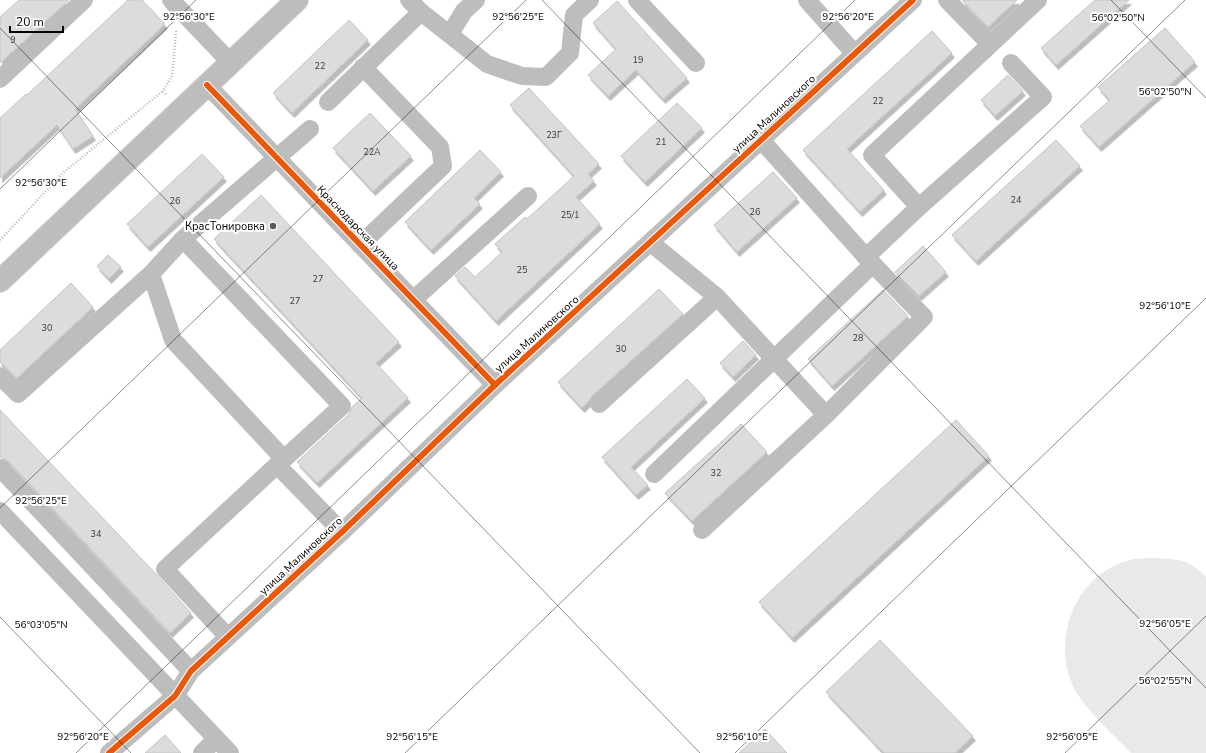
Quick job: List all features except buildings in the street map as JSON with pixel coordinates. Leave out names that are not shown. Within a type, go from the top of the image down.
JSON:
[{"type":"main road","points":[[0,282],[297,0]]},
{"type":"street","points":[[0,79],[84,0]]},
{"type":"street","points":[[450,34],[464,11],[476,0]]},
{"type":"street","points":[[328,102],[363,67],[415,6],[487,64],[522,76],[546,77],[570,53],[574,15],[590,0]]},
{"type":"street","points":[[637,0],[696,63]]},
{"type":"street","points":[[807,0],[854,54]]},
{"type":"street","name":"улица Малиновского","points":[[110,753],[175,696],[191,671],[342,532],[495,386],[913,0]]},
{"type":"street","points":[[947,0],[990,44]]},
{"type":"street","points":[[919,207],[872,155],[1038,0]]},
{"type":"street","points":[[174,4],[231,63]]},
{"type":"street","points":[[654,474],[773,359],[870,260],[919,207],[1043,97],[1011,63]]},
{"type":"street","points":[[360,245],[443,166],[440,147],[363,67]]},
{"type":"street","name":"Краснодарская улица","points":[[207,85],[495,386]]},
{"type":"street","points":[[0,376],[18,394],[151,274],[183,239],[310,129]]},
{"type":"street","points":[[702,530],[826,415],[924,317],[761,140]]},
{"type":"street","points":[[413,300],[528,196]]},
{"type":"street","points":[[183,239],[342,406],[165,569],[228,637]]},
{"type":"street","points":[[651,243],[717,297],[826,415]]},
{"type":"street","points":[[151,274],[173,340],[342,532]]},
{"type":"street","points":[[599,404],[717,297]]},
{"type":"street","points":[[0,468],[191,671]]},
{"type":"street","points":[[0,511],[230,753]]},
{"type":"street","points":[[202,753],[216,739]]},
{"type":"path","points":[[0,240],[64,172],[163,91],[172,76],[174,4]]},
{"type":"path","points":[[163,91],[166,94]]},
{"type":"shaded area","points":[[1156,558],[1184,562],[1195,567],[1206,577],[1206,753],[1131,753],[1099,721],[1084,703],[1073,686],[1067,668],[1065,649],[1067,631],[1072,613],[1080,597],[1092,582],[1106,571],[1123,562],[1135,559]]},
{"type":"cycle path","points":[[109,753],[175,696],[191,671],[342,532],[495,385],[913,0]]},
{"type":"cycle path","points":[[207,85],[495,385]]},
{"type":"place","name":"КрасТонировка","points":[[273,226]]}]
